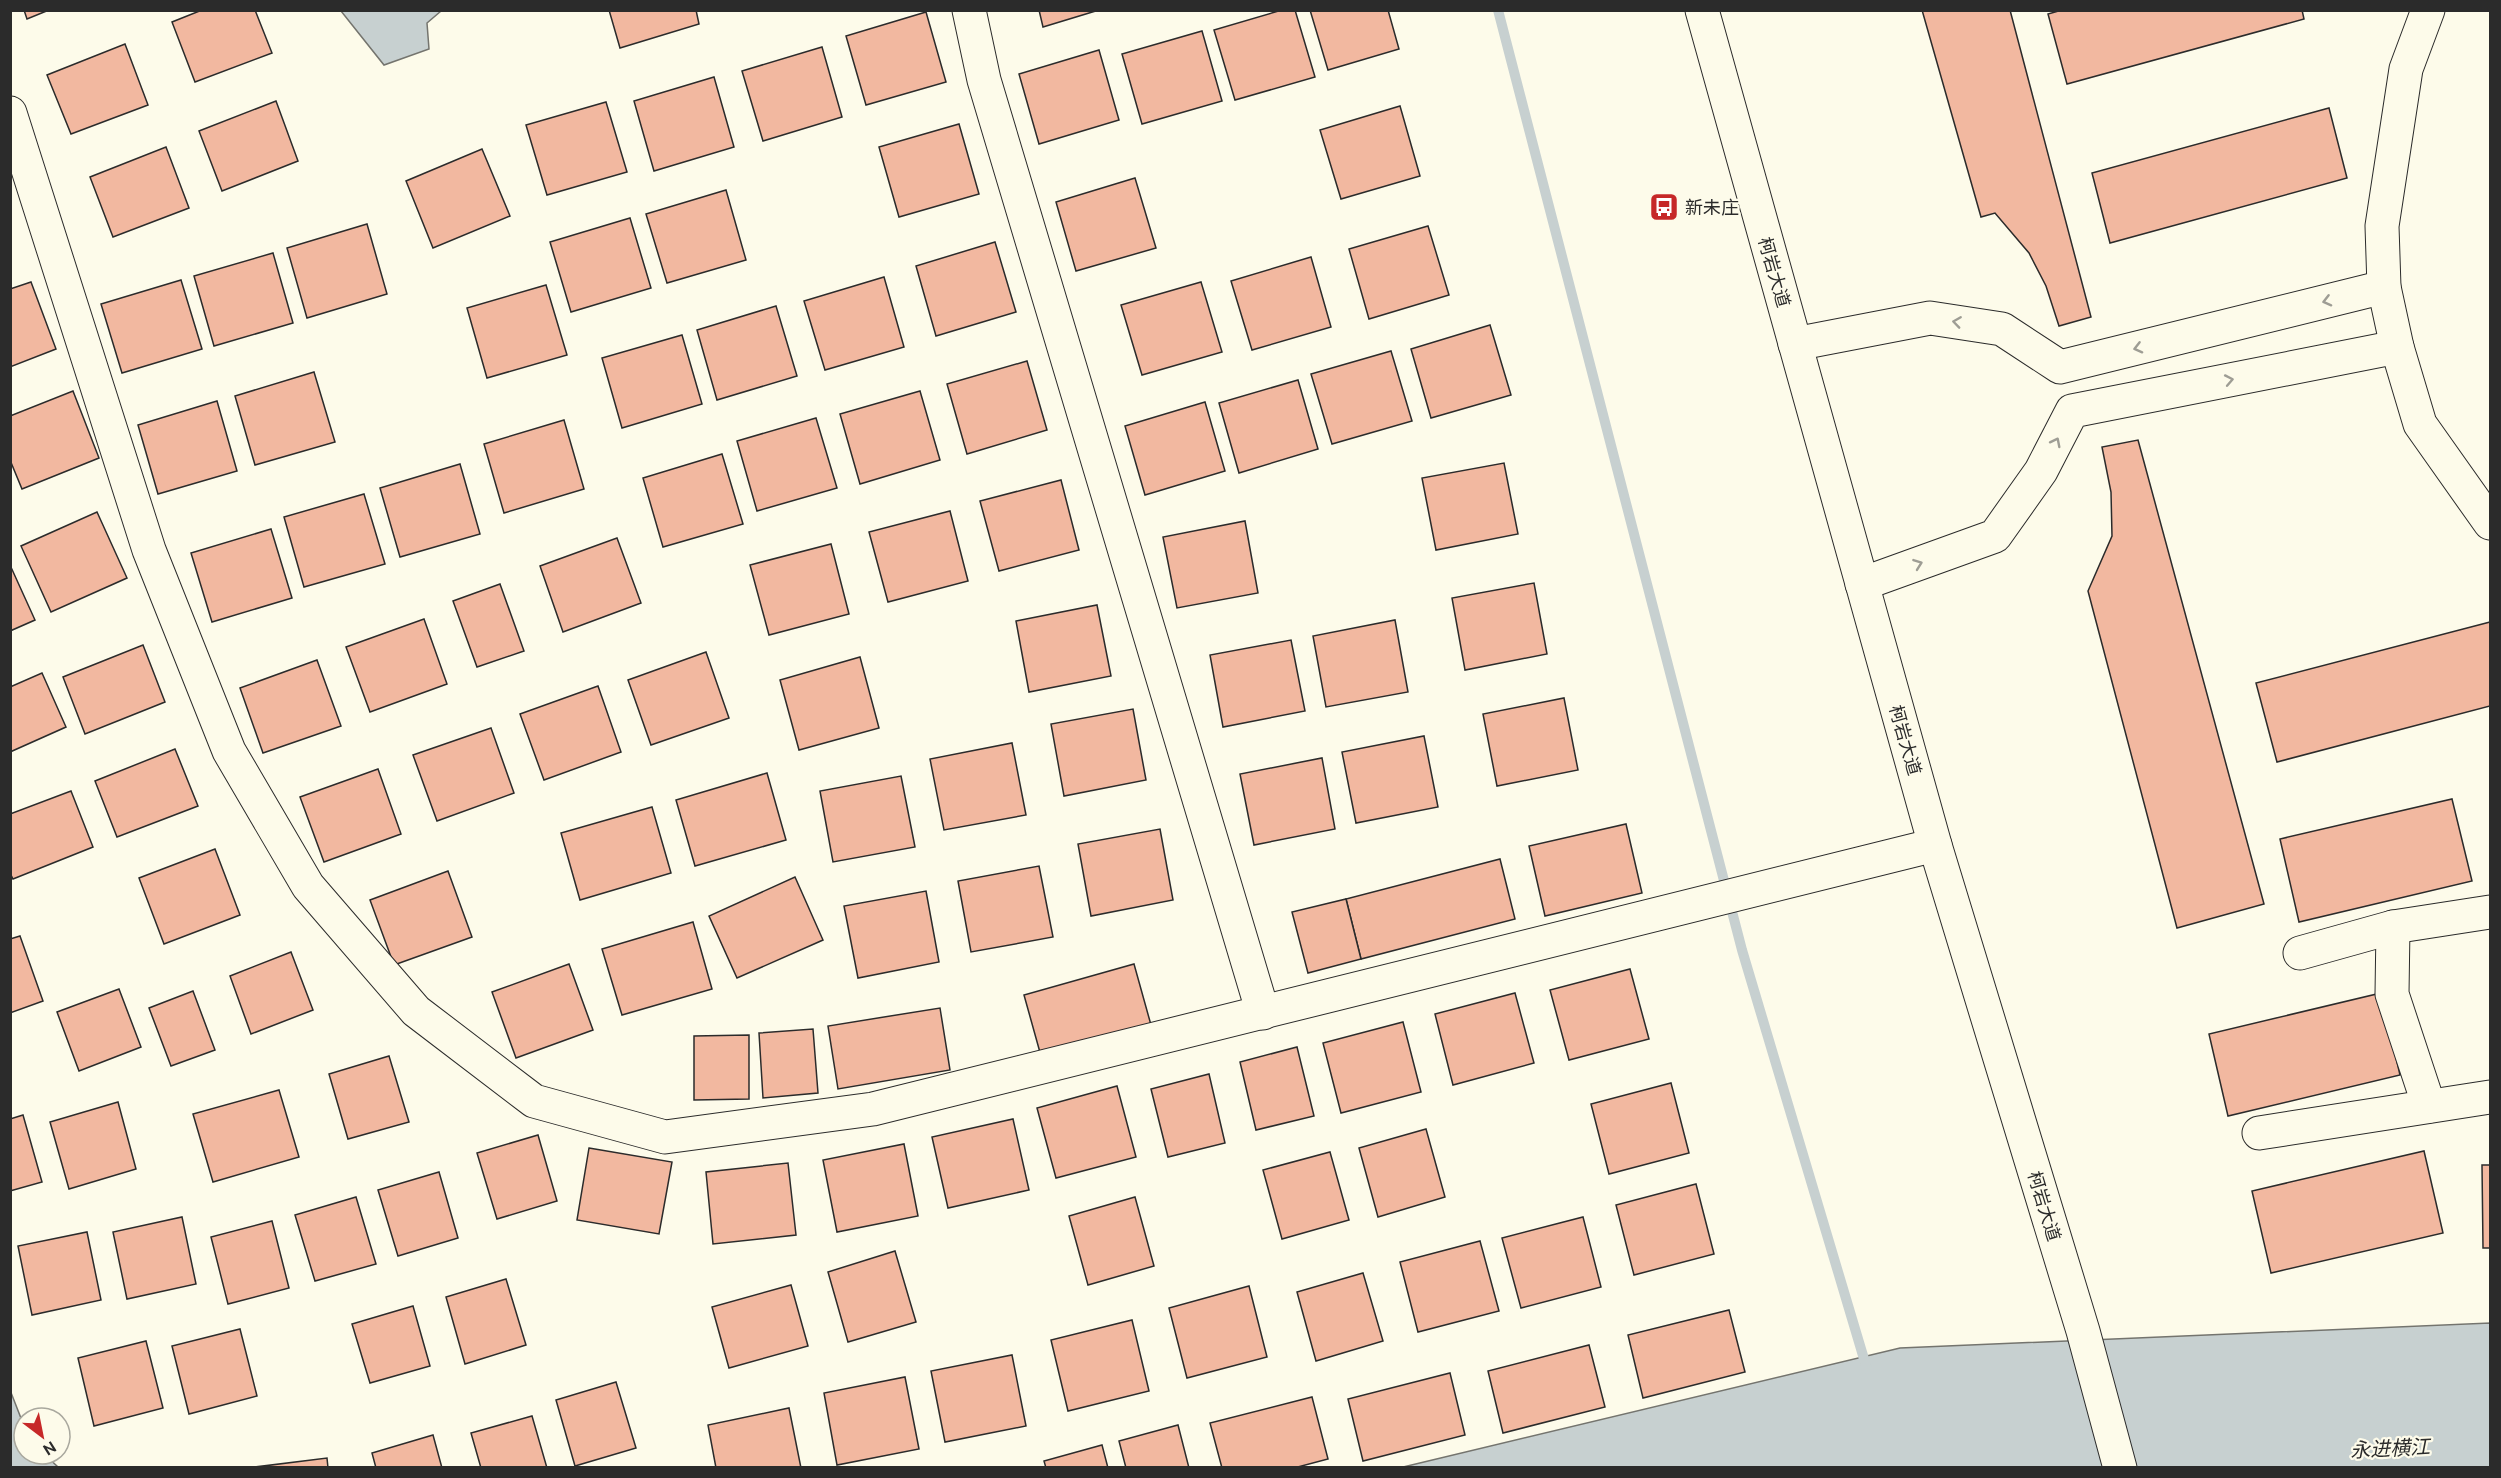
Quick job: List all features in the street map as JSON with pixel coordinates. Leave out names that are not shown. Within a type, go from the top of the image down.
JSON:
[{"type":"street","points":[[969,10],[984,80],[1263,1013]]},
{"type":"street","name":"柯岩大道","points":[[1702,10],[1935,845],[2083,1331],[2120,1467]]},
{"type":"street","points":[[2428,10],[2404,80],[2382,226],[2384,287],[2397,347],[2420,424],[2490,523]]},
{"type":"street","points":[[10,113],[149,550],[229,751],[308,886],[416,1011],[534,1101],[664,1137],[873,1109],[1935,845]]},
{"type":"street","points":[[1795,344],[1930,318],[2002,329],[2060,367],[2384,287]]},
{"type":"street","points":[[1863,584],[1995,536],[2041,471],[2072,411],[2397,347]]},
{"type":"street","points":[[2300,953],[2393,927],[2490,912]]},
{"type":"street","points":[[2393,927],[2392,994],[2429,1106]]},
{"type":"street","points":[[2259,1133],[2490,1097]]},
{"type":"water","points":[[341,11],[441,11],[427,23],[429,49],[384,65]]},
{"type":"water","name":"永进横江","points":[[2490,1323],[2490,1467],[1399,1468],[1900,1348]]},
{"type":"water","points":[[10,1390],[16,1406],[12,1406],[12,1466],[58,1467],[11,1467]]},
{"type":"building","points":[[24,10],[49,10],[27,19]]},
{"type":"building","points":[[202,10],[255,10],[272,53],[195,82],[172,22]]},
{"type":"building","points":[[609,10],[696,10],[699,24],[620,48]]},
{"type":"building","points":[[1039,10],[1099,10],[1043,27]]},
{"type":"building","points":[[1282,10],[1295,10],[1315,77],[1235,100],[1214,30]]},
{"type":"building","points":[[1310,10],[1388,10],[1399,49],[1328,70]]},
{"type":"building","points":[[1922,10],[2010,10],[2091,317],[2059,326],[2046,286],[2029,253],[1995,213],[1981,217]]},
{"type":"building","points":[[2062,10],[2302,10],[2304,19],[2067,84],[2048,14]]},
{"type":"building","points":[[926,12],[946,82],[866,105],[846,36]]},
{"type":"building","points":[[1202,31],[1222,101],[1142,124],[1122,54]]},
{"type":"building","points":[[125,44],[148,105],[71,134],[47,75]]},
{"type":"building","points":[[822,47],[842,117],[763,141],[742,71]]},
{"type":"building","points":[[1099,50],[1119,120],[1039,144],[1019,74]]},
{"type":"building","points":[[714,77],[734,147],[654,171],[634,101]]},
{"type":"building","points":[[276,101],[298,161],[222,191],[199,131]]},
{"type":"building","points":[[606,102],[627,172],[547,195],[526,125]]},
{"type":"building","points":[[1400,106],[1420,176],[1341,199],[1320,130]]},
{"type":"building","points":[[2329,108],[2347,178],[2110,243],[2092,173]]},
{"type":"building","points":[[959,124],[979,194],[899,217],[879,147]]},
{"type":"building","points":[[166,147],[189,208],[113,237],[90,177]]},
{"type":"building","points":[[482,149],[510,216],[433,248],[406,181]]},
{"type":"building","points":[[1135,178],[1156,248],[1076,271],[1056,202]]},
{"type":"building","points":[[726,190],[746,260],[667,283],[646,214]]},
{"type":"building","points":[[630,218],[651,288],[571,312],[550,242]]},
{"type":"building","points":[[367,224],[387,294],[307,318],[287,248]]},
{"type":"building","points":[[1428,226],[1449,295],[1369,319],[1349,249]]},
{"type":"building","points":[[995,242],[1016,312],[936,336],[916,266]]},
{"type":"building","points":[[273,253],[293,323],[214,346],[194,276]]},
{"type":"building","points":[[1311,257],[1331,327],[1252,350],[1231,281]]},
{"type":"building","points":[[884,277],[904,347],[825,370],[804,301]]},
{"type":"building","points":[[181,280],[202,349],[122,373],[101,304]]},
{"type":"building","points":[[31,282],[56,349],[10,367],[10,289]]},
{"type":"building","points":[[1201,282],[1222,352],[1142,375],[1121,305]]},
{"type":"building","points":[[546,285],[567,355],[487,378],[467,308]]},
{"type":"building","points":[[776,306],[797,376],[717,400],[697,330]]},
{"type":"building","points":[[1490,325],[1511,395],[1431,418],[1411,349]]},
{"type":"building","points":[[682,335],[702,404],[622,428],[602,358]]},
{"type":"building","points":[[1391,351],[1412,421],[1332,444],[1311,374]]},
{"type":"building","points":[[1027,361],[1047,430],[967,454],[947,384]]},
{"type":"building","points":[[314,372],[335,442],[255,465],[235,396]]},
{"type":"building","points":[[1298,380],[1318,449],[1239,473],[1219,403]]},
{"type":"building","points":[[73,391],[99,458],[22,489],[10,460],[10,416]]},
{"type":"building","points":[[920,391],[940,460],[860,484],[840,414]]},
{"type":"building","points":[[217,401],[237,471],[158,494],[138,425]]},
{"type":"building","points":[[1205,402],[1225,471],[1145,495],[1125,426]]},
{"type":"building","points":[[816,418],[837,488],[757,511],[737,441]]},
{"type":"building","points":[[564,420],[584,489],[504,513],[484,444]]},
{"type":"building","points":[[2138,440],[2264,904],[2177,928],[2088,591],[2112,536],[2111,492],[2102,447]]},
{"type":"building","points":[[722,454],[743,524],[663,547],[643,478]]},
{"type":"building","points":[[1504,463],[1518,534],[1436,550],[1422,478]]},
{"type":"building","points":[[460,464],[480,534],[400,557],[380,488]]},
{"type":"building","points":[[1061,480],[1079,550],[999,571],[980,501]]},
{"type":"building","points":[[364,494],[385,564],[304,587],[284,517]]},
{"type":"building","points":[[950,511],[968,581],[888,602],[869,532]]},
{"type":"building","points":[[97,512],[127,578],[51,612],[21,546]]},
{"type":"building","points":[[1245,521],[1258,593],[1177,608],[1163,537]]},
{"type":"building","points":[[271,529],[292,598],[212,622],[191,553]]},
{"type":"building","points":[[617,538],[641,603],[563,632],[540,566]]},
{"type":"building","points":[[831,544],[849,614],[769,635],[750,565]]},
{"type":"building","points":[[10,565],[35,620],[10,631]]},
{"type":"building","points":[[1534,583],[1547,654],[1465,670],[1452,598]]},
{"type":"building","points":[[500,584],[524,651],[477,667],[453,601]]},
{"type":"building","points":[[1097,605],[1111,676],[1029,692],[1016,621]]},
{"type":"building","points":[[424,619],[447,684],[370,712],[346,647]]},
{"type":"building","points":[[1395,620],[1408,692],[1326,707],[1313,636]]},
{"type":"building","points":[[2490,622],[2490,706],[2277,762],[2256,683]]},
{"type":"building","points":[[1291,640],[1305,711],[1223,727],[1210,655]]},
{"type":"building","points":[[143,645],[165,702],[85,734],[63,677]]},
{"type":"building","points":[[706,652],[729,718],[651,745],[628,680]]},
{"type":"building","points":[[860,657],[879,728],[799,750],[780,680]]},
{"type":"building","points":[[317,660],[341,726],[263,753],[240,688]]},
{"type":"building","points":[[42,673],[66,727],[10,752],[10,687]]},
{"type":"building","points":[[598,686],[621,752],[544,780],[520,714]]},
{"type":"building","points":[[1564,698],[1578,770],[1497,786],[1483,714]]},
{"type":"building","points":[[1133,709],[1146,780],[1064,796],[1051,724]]},
{"type":"building","points":[[491,728],[514,793],[437,821],[413,755]]},
{"type":"building","points":[[1424,736],[1438,807],[1356,823],[1342,752]]},
{"type":"building","points":[[1012,743],[1026,815],[944,830],[930,759]]},
{"type":"building","points":[[175,749],[198,806],[117,837],[95,781]]},
{"type":"building","points":[[1322,758],[1335,829],[1254,845],[1240,774]]},
{"type":"building","points":[[378,769],[401,834],[324,862],[300,797]]},
{"type":"building","points":[[767,773],[786,840],[695,866],[676,800]]},
{"type":"building","points":[[901,776],[915,847],[833,862],[820,791]]},
{"type":"building","points":[[71,791],[93,847],[13,879],[10,873],[10,814]]},
{"type":"building","points":[[2452,799],[2472,881],[2299,922],[2280,839]]},
{"type":"building","points":[[652,807],[671,873],[580,900],[561,833]]},
{"type":"building","points":[[1626,824],[1642,893],[1545,916],[1529,846]]},
{"type":"building","points":[[1160,829],[1173,900],[1091,916],[1078,844]]},
{"type":"building","points":[[215,849],[240,915],[164,944],[139,878]]},
{"type":"building","points":[[1500,859],[1515,919],[1361,959],[1346,899]]},
{"type":"building","points":[[1039,866],[1053,937],[971,952],[958,881]]},
{"type":"building","points":[[448,871],[472,937],[394,965],[370,900]]},
{"type":"building","points":[[795,877],[823,940],[737,978],[709,916]]},
{"type":"building","points":[[926,891],[939,962],[858,978],[844,906]]},
{"type":"building","points":[[1346,899],[1361,959],[1308,973],[1292,912]]},
{"type":"building","points":[[693,922],[712,989],[622,1015],[602,949]]},
{"type":"building","points":[[20,936],[43,1001],[10,1013],[10,939]]},
{"type":"building","points":[[291,952],[313,1010],[251,1034],[230,976]]},
{"type":"building","points":[[569,964],[593,1030],[516,1058],[492,992]]},
{"type":"building","points":[[1134,964],[1151,1025],[1041,1056],[1024,995]]},
{"type":"building","points":[[1630,969],[1649,1039],[1569,1060],[1550,990]]},
{"type":"building","points":[[119,989],[141,1047],[79,1071],[57,1012]]},
{"type":"building","points":[[193,991],[215,1050],[171,1066],[149,1008]]},
{"type":"building","points":[[1515,993],[1534,1063],[1453,1085],[1435,1014]]},
{"type":"building","points":[[2381,993],[2400,1075],[2228,1116],[2209,1034]]},
{"type":"building","points":[[940,1008],[950,1070],[838,1089],[828,1026]]},
{"type":"building","points":[[1403,1022],[1421,1092],[1341,1113],[1323,1043]]},
{"type":"building","points":[[813,1029],[818,1093],[763,1098],[759,1033]]},
{"type":"building","points":[[749,1035],[749,1099],[694,1100],[694,1036]]},
{"type":"building","points":[[1297,1047],[1314,1116],[1256,1130],[1240,1062]]},
{"type":"building","points":[[389,1056],[409,1122],[348,1139],[329,1074]]},
{"type":"building","points":[[1209,1074],[1225,1143],[1168,1157],[1151,1089]]},
{"type":"building","points":[[1671,1083],[1689,1153],[1609,1174],[1591,1104]]},
{"type":"building","points":[[1117,1086],[1136,1157],[1056,1178],[1037,1108]]},
{"type":"building","points":[[279,1090],[299,1157],[213,1182],[193,1114]]},
{"type":"building","points":[[118,1102],[136,1169],[69,1189],[50,1122]]},
{"type":"building","points":[[23,1115],[42,1182],[10,1191],[10,1119]]},
{"type":"building","points":[[1013,1119],[1029,1190],[948,1208],[932,1137]]},
{"type":"building","points":[[1426,1129],[1445,1197],[1378,1217],[1359,1148]]},
{"type":"building","points":[[538,1135],[557,1201],[497,1219],[477,1153]]},
{"type":"building","points":[[904,1144],[918,1216],[837,1232],[823,1160]]},
{"type":"building","points":[[589,1148],[672,1162],[659,1234],[577,1220]]},
{"type":"building","points":[[2424,1151],[2443,1233],[2271,1273],[2252,1191]]},
{"type":"building","points":[[1330,1152],[1349,1220],[1282,1239],[1263,1170]]},
{"type":"building","points":[[788,1163],[796,1235],[713,1244],[706,1172]]},
{"type":"building","points":[[2482,1165],[2490,1165],[2490,1248],[2483,1248]]},
{"type":"building","points":[[439,1172],[458,1238],[398,1256],[378,1190]]},
{"type":"building","points":[[1696,1184],[1714,1254],[1634,1275],[1616,1205]]},
{"type":"building","points":[[356,1197],[376,1264],[315,1281],[295,1215]]},
{"type":"building","points":[[1135,1197],[1154,1266],[1088,1285],[1069,1216]]},
{"type":"building","points":[[182,1217],[196,1284],[127,1299],[113,1232]]},
{"type":"building","points":[[1583,1217],[1601,1287],[1521,1308],[1502,1238]]},
{"type":"building","points":[[272,1221],[289,1288],[228,1304],[211,1237]]},
{"type":"building","points":[[87,1232],[101,1300],[32,1315],[18,1246]]},
{"type":"building","points":[[1480,1241],[1499,1311],[1418,1332],[1400,1262]]},
{"type":"building","points":[[895,1251],[916,1322],[848,1342],[828,1272]]},
{"type":"building","points":[[1363,1273],[1383,1341],[1316,1361],[1297,1292]]},
{"type":"building","points":[[506,1279],[526,1345],[465,1364],[446,1297]]},
{"type":"building","points":[[791,1285],[808,1346],[729,1368],[712,1307]]},
{"type":"building","points":[[1249,1286],[1267,1357],[1187,1378],[1169,1308]]},
{"type":"building","points":[[413,1306],[430,1366],[370,1383],[352,1324]]},
{"type":"building","points":[[1729,1310],[1745,1372],[1643,1398],[1628,1335]]},
{"type":"building","points":[[1132,1320],[1149,1391],[1068,1411],[1051,1340]]},
{"type":"building","points":[[240,1329],[257,1396],[189,1414],[172,1346]]},
{"type":"building","points":[[146,1341],[163,1408],[94,1426],[78,1358]]},
{"type":"building","points":[[1589,1345],[1605,1407],[1503,1433],[1488,1371]]},
{"type":"building","points":[[1012,1355],[1026,1426],[945,1442],[931,1371]]},
{"type":"building","points":[[1450,1373],[1465,1435],[1363,1461],[1348,1399]]},
{"type":"building","points":[[905,1377],[919,1449],[837,1465],[824,1393]]},
{"type":"building","points":[[616,1382],[636,1448],[575,1466],[556,1400]]},
{"type":"building","points":[[1312,1397],[1328,1459],[1294,1468],[1222,1468],[1210,1423]]},
{"type":"building","points":[[789,1408],[801,1468],[716,1468],[708,1425]]},
{"type":"building","points":[[532,1416],[547,1468],[481,1468],[471,1433]]},
{"type":"building","points":[[1178,1425],[1189,1468],[1126,1468],[1119,1441]]},
{"type":"building","points":[[433,1435],[442,1468],[376,1468],[372,1453]]},
{"type":"building","points":[[1102,1445],[1108,1468],[1046,1468],[1044,1461]]},
{"type":"building","points":[[327,1458],[328,1468],[247,1468]]},
{"type":"waterway","points":[[1498,10],[1742,950],[1867,1369]]},
{"type":"place","name":"新未庄","points":[[1664,207]]}]
